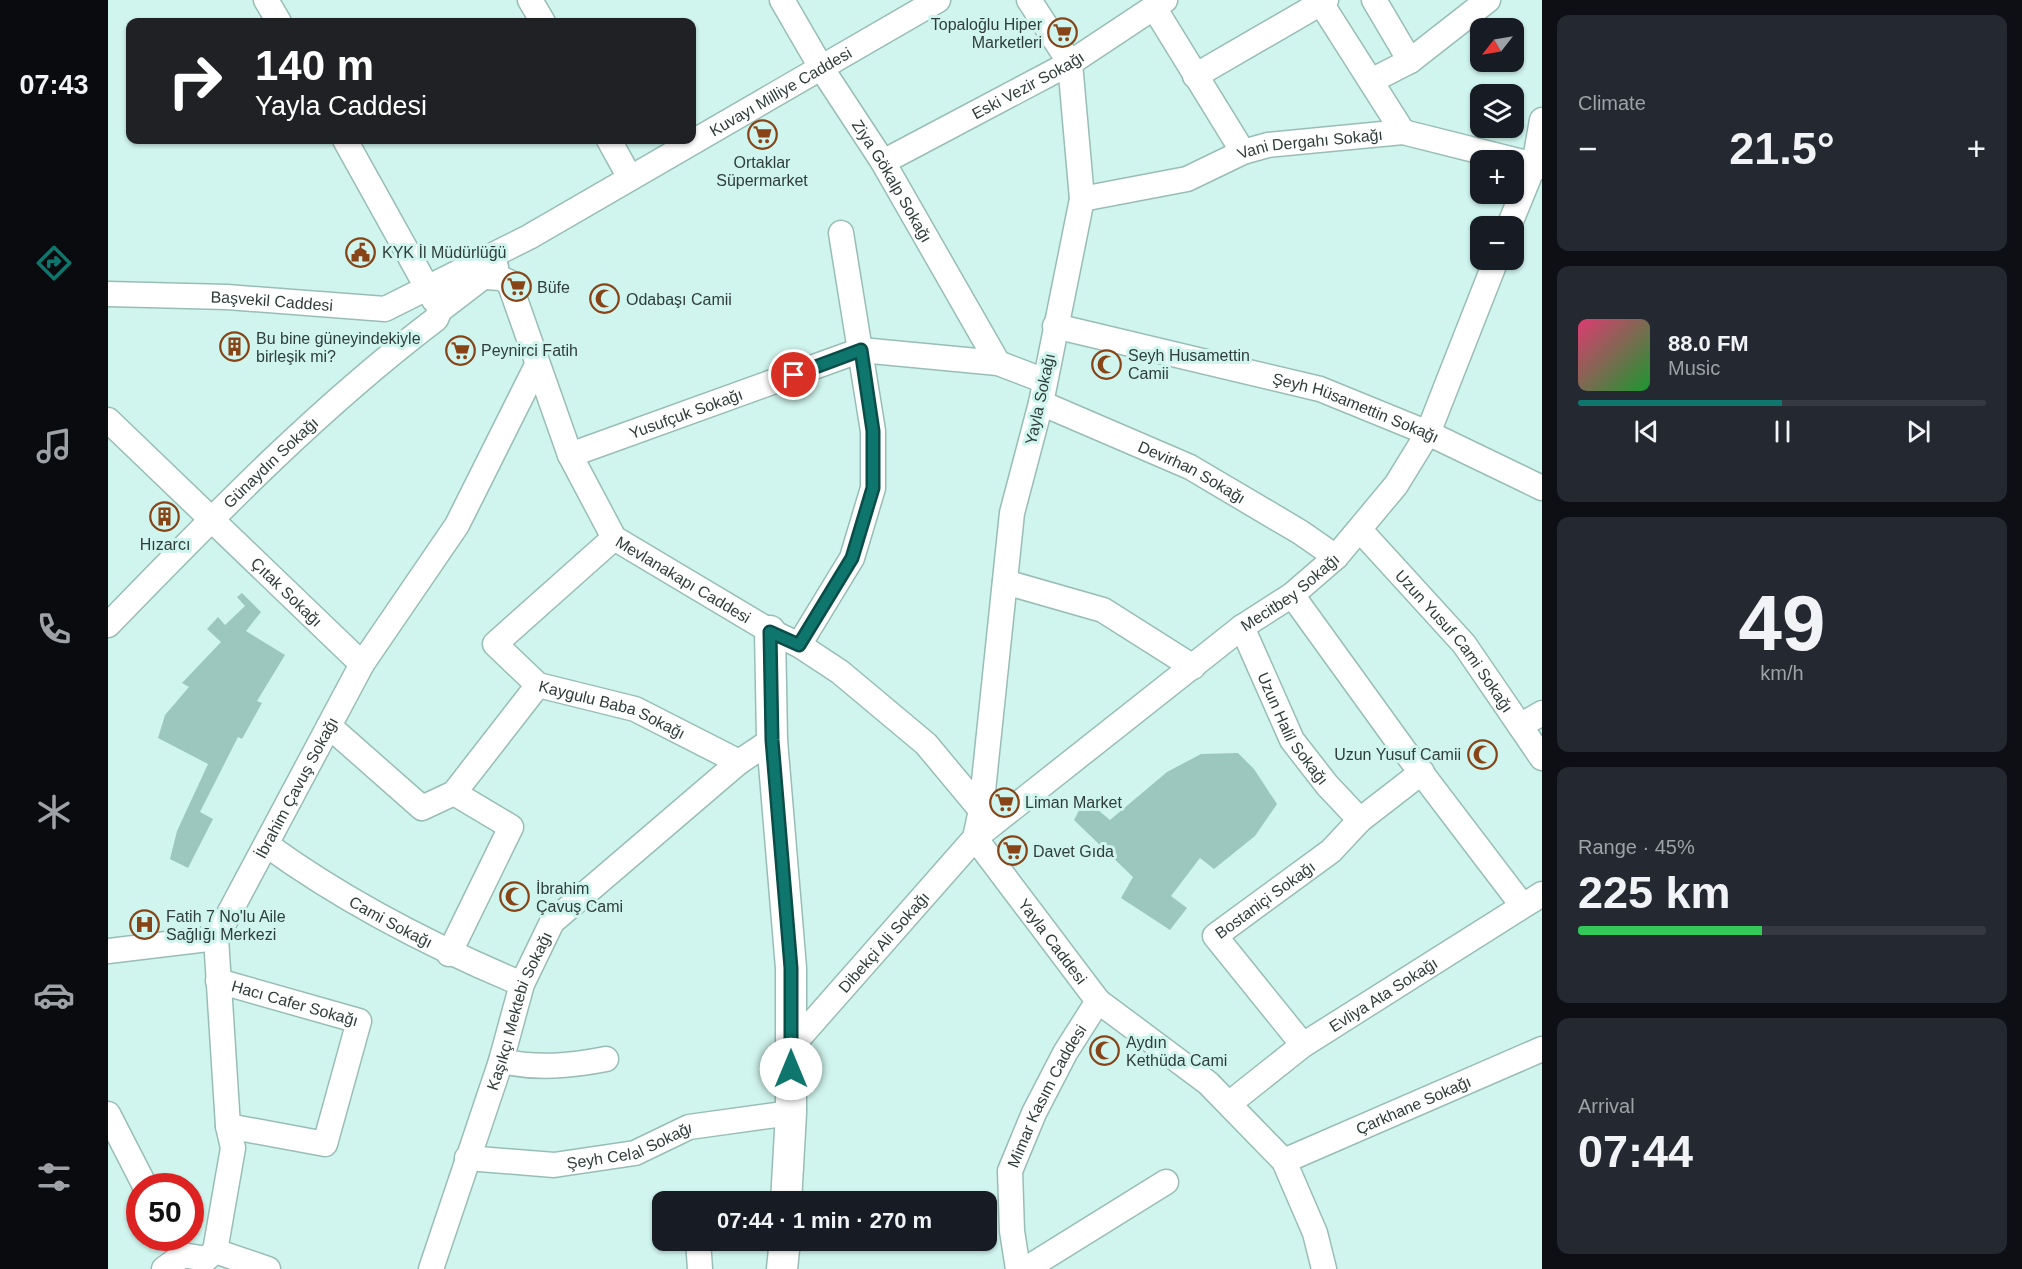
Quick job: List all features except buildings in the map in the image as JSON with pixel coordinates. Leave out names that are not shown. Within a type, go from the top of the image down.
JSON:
[{"type":"main road","name":"Mevlanakapı Caddesi","points":[[770,632],[772,740],[791,968],[791,1113],[787,1191]]},
{"type":"main road","points":[[782,1269],[784,1251]]},
{"type":"street","points":[[266,0],[277,18]]},
{"type":"street","points":[[530,0],[541,18]]},
{"type":"street","name":"Ziya Gökalp Sokağı","points":[[782,0],[822,69],[884,162],[998,363]]},
{"type":"street","name":"Kuvayı Milliye Caddesi","points":[[696,141],[938,0]]},
{"type":"street","name":"Yayla Sokağı","points":[[981,810],[1012,513],[1043,392],[1082,200],[1070,63],[1029,0]]},
{"type":"street","points":[[1374,0],[1410,61]]},
{"type":"street","points":[[1371,81],[1410,61],[1488,0]]},
{"type":"street","points":[[1195,76],[1324,2],[1403,132]]},
{"type":"street","points":[[1160,5],[1195,76],[1243,152]]},
{"type":"street","name":"Eski Vezir Sokağı","points":[[884,162],[1070,63],[1160,5]]},
{"type":"street","points":[[1514,216],[1538,166],[1542,120]]},
{"type":"street","name":"Vani Dergahı Sokağı","points":[[1082,200],[1186,179],[1243,152],[1268,146],[1403,132],[1538,166]]},
{"type":"street","points":[[347,144],[440,310]]},
{"type":"street","points":[[611,144],[630,178]]},
{"type":"street","name":"Kuvayı Milliye Caddesi","points":[[529,237],[690,144]]},
{"type":"street","points":[[799,645],[852,558],[873,488],[873,431],[841,233]]},
{"type":"street","name":"Başvekil Caddesi","points":[[108,294],[227,297],[385,309],[529,237]]},
{"type":"street","name":"Günaydın Sokağı","points":[[108,625],[210,520],[312,421],[372,367],[436,319],[440,310],[486,277],[529,237]]},
{"type":"street","name":"Meсitbey Sokağı","points":[[975,838],[1242,627],[1292,595],[1336,557],[1396,485],[1428,433],[1492,270]]},
{"type":"street","name":"Mevlanakapı Caddesi","points":[[486,277],[501,278],[509,282],[570,455],[614,538],[770,632]]},
{"type":"street","name":"Şeyh Hüsamettin Sokağı","points":[[1055,326],[1320,389],[1428,433],[1542,488]]},
{"type":"street","name":"Yusufçuk Sokağı","points":[[570,455],[861,350],[998,363],[1043,392]]},
{"type":"street","name":"İbrahim Çavuş Sokağı","points":[[216,938],[362,664],[457,525],[537,364]]},
{"type":"street","name":"Devirhan Sokağı","points":[[1043,392],[1190,467],[1300,532],[1336,557]]},
{"type":"street","name":"Çıtak Sokağı","points":[[108,420],[362,664]]},
{"type":"street","name":"Uzun Yusuf Cami Sokağı","points":[[1360,530],[1464,644],[1542,759]]},
{"type":"street","name":"Kaygulu Baba Sokağı","points":[[614,538],[495,644],[538,685],[635,709],[739,762]]},
{"type":"street","points":[[1005,582],[1103,610],[1193,667]]},
{"type":"street","points":[[1292,595],[1422,772],[1532,899]]},
{"type":"street","name":"Uzun Halil Sokağı","points":[[1242,627],[1292,740],[1327,785],[1360,820]]},
{"type":"street","points":[[770,632],[799,645],[840,672],[926,744],[981,810],[975,838]]},
{"type":"street","points":[[329,726],[422,808],[454,793],[538,685]]},
{"type":"street","points":[[1520,726],[1542,713]]},
{"type":"street","name":"Kaşıkçı Mektebi Sokağı","points":[[431,1269],[501,1061],[522,984],[552,922],[739,762],[772,740]]},
{"type":"street","name":"Bostaniçi Sokağı","points":[[1303,1045],[1215,936],[1331,851],[1360,820],[1422,772]]},
{"type":"street","points":[[448,954],[511,827],[454,793]]},
{"type":"street","name":"Yayla Caddesi","points":[[975,838],[1098,1001],[1208,1083],[1284,1161],[1315,1233],[1324,1269]]},
{"type":"street","name":"Dibekçi Ali Sokağı","points":[[791,1047],[975,838]]},
{"type":"street","name":"Cami Sokağı","points":[[267,845],[318,883],[448,954],[522,984]]},
{"type":"street","name":"Evliya Ata Sokağı","points":[[1230,1103],[1303,1045],[1532,899]]},
{"type":"street","points":[[108,951],[216,938],[228,1126],[233,1148],[215,1251],[206,1259],[173,1254]]},
{"type":"street","name":"Hacı Cafer Sokağı","points":[[218,981],[359,1021],[325,1144],[228,1126]]},
{"type":"street","name":"Mimar Kasım Caddesi","points":[[1018,1269],[1012,1231],[1010,1170],[1034,1113],[1060,1063],[1098,1001]]},
{"type":"street","name":"Çarkhane Sokağı","points":[[1284,1161],[1542,1049]]},
{"type":"street","points":[[501,1061],[529,1067],[606,1059]]},
{"type":"street","name":"Şeyh Celal Sokağı","points":[[467,1158],[554,1166],[635,1153],[689,1127],[791,1113]]},
{"type":"street","points":[[108,1114],[138,1173]]},
{"type":"street","points":[[1026,1269],[1166,1182]]},
{"type":"street","points":[[215,1251],[268,1269]]},
{"type":"street","points":[[699,1251],[700,1269]]},
{"type":"green space","points":[[242,593],[261,612],[246,631],[285,655],[257,701],[262,703],[242,739],[238,737],[200,812],[213,819],[188,868],[170,859],[177,831],[208,764],[158,738],[165,715],[189,687],[182,683],[221,642],[207,629],[218,617],[225,625],[245,606],[237,597]]},
{"type":"green space","points":[[1238,753],[1254,769],[1277,804],[1255,836],[1214,869],[1200,858],[1171,896],[1187,908],[1170,930],[1121,898],[1133,877],[1074,820],[1085,799],[1110,820],[1167,772],[1201,754]]},
{"type":"place","name":"Topaloğlu Hiper Marketleri","points":[[1063,33]]},
{"type":"place","name":"Ortaklar Süpermarket","points":[[762,134]]},
{"type":"place","name":"KYK İl Müdürlüğü","points":[[361,252]]},
{"type":"place","name":"Büfe","points":[[516,287]]},
{"type":"place","name":"Odabaşı Camii","points":[[605,299]]},
{"type":"place","name":"Bu bine güneyindekiyle birleşik mi?","points":[[235,347]]},
{"type":"place","name":"Peynirci Fatih","points":[[460,350]]},
{"type":"place","name":"Seyh Husamettin Camii","points":[[1107,364]]},
{"type":"place","name":"Hızarcı","points":[[165,516]]},
{"type":"place","name":"Uzun Yusuf Camii","points":[[1482,754]]},
{"type":"place","name":"Liman Market","points":[[1004,802]]},
{"type":"place","name":"Davet Gıda","points":[[1012,851]]},
{"type":"place","name":"İbrahim Çavuş Cami","points":[[515,897]]},
{"type":"place","name":"Fatih 7 No'lu Aile Sağlığı Merkezi","points":[[145,925]]},
{"type":"place","name":"Aydın Kethüda Cami","points":[[1105,1051]]},
{"type":"route","points":[[791,1069],[791,968],[772,740],[770,632],[799,645],[852,558],[873,488],[873,431],[861,350],[794,375]]}]
